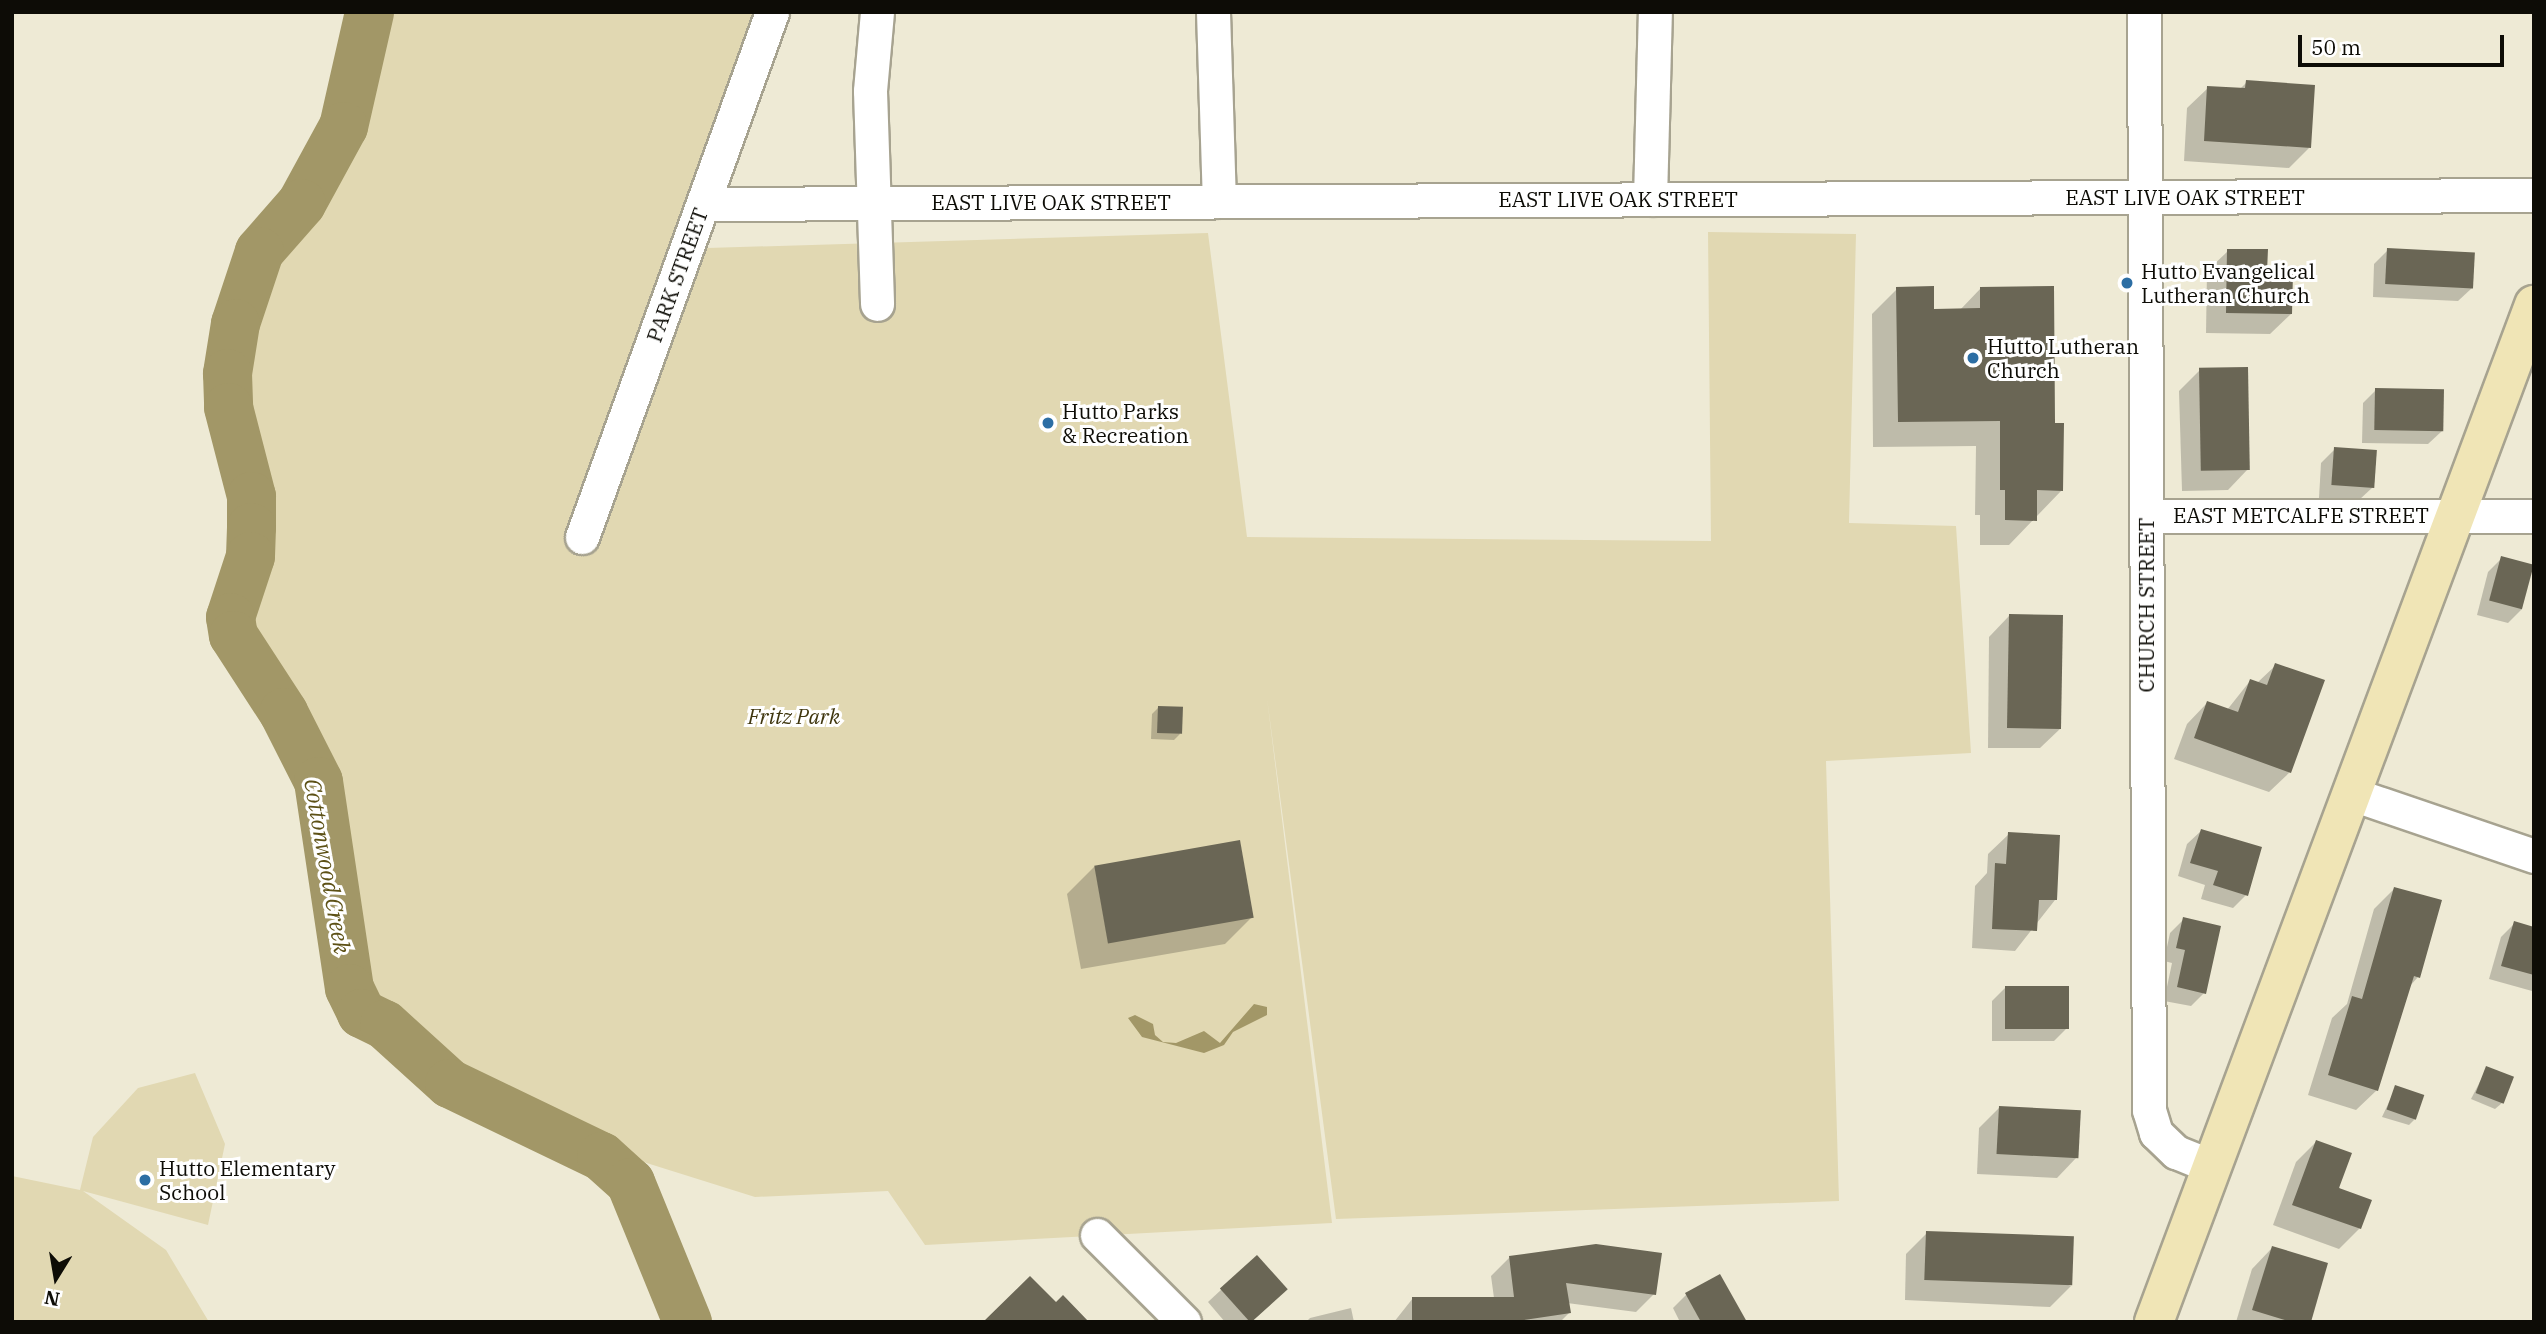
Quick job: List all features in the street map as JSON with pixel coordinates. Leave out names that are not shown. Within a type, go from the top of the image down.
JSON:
[{"type":"main road","points":[[2154,1322],[2210,1166],[2534,305]]},
{"type":"street","name":"PARK STREET","points":[[582,537],[772,12]]},
{"type":"street","points":[[877,12],[870,92],[876,203],[877,304]]},
{"type":"street","points":[[1213,12],[1219,201]]},
{"type":"street","points":[[1650,199],[1655,12]]},
{"type":"street","name":"CHURCH STREET","points":[[2144,12],[2142,197],[2149,1110],[2156,1133],[2176,1152],[2210,1166]]},
{"type":"street","name":"EAST LIVE OAK STREET","points":[[703,204],[2534,195]]},
{"type":"street","name":"EAST METCALFE STREET","points":[[2146,516],[2534,516]]},
{"type":"street","points":[[2352,794],[2534,856]]},
{"type":"street","points":[[1097,1235],[1184,1322]]},
{"type":"green space","name":"Fritz Park","points":[[371,12],[759,12],[675,249],[1208,233],[1247,537],[1711,541],[1708,232],[1856,234],[1849,523],[1956,526],[1971,753],[1826,761],[1839,1201],[1336,1219],[1267,698],[1332,1223],[925,1245],[888,1191],[755,1197],[452,1102],[331,1000],[298,727],[236,639],[250,510],[225,392],[235,298],[312,164],[361,58]]},
{"type":"green space","points":[[195,1073],[225,1144],[208,1225],[83,1191],[166,1250],[209,1322],[12,1322],[12,1176],[80,1190],[93,1137],[138,1088]]},
{"type":"shaded area","points":[[1254,1004],[1267,1007],[1267,1015],[1233,1032],[1224,1045],[1204,1053],[1142,1037],[1128,1018],[1135,1015],[1153,1024],[1155,1035],[1163,1042],[1176,1043],[1204,1031],[1220,1043]]},
{"type":"building","points":[[2246,80],[2315,85],[2311,148],[2204,141],[2207,86],[2245,88]]},
{"type":"building","points":[[2387,248],[2475,253],[2473,289],[2385,284]]},
{"type":"building","points":[[2227,249],[2268,249],[2267,272],[2293,272],[2292,314],[2226,313]]},
{"type":"building","name":"Hutto Lutheran Church","points":[[1934,286],[1934,309],[1980,308],[1980,287],[2054,286],[2055,423],[2064,423],[2063,491],[2037,490],[2037,521],[2005,520],[2005,490],[2000,490],[2000,421],[1898,422],[1896,287]]},
{"type":"building","points":[[2248,367],[2250,470],[2201,471],[2199,368]]},
{"type":"building","points":[[2375,388],[2444,389],[2443,431],[2374,430]]},
{"type":"building","points":[[2334,447],[2377,450],[2374,488],[2331,485]]},
{"type":"building","points":[[2501,556],[2534,565],[2522,609],[2489,600]]},
{"type":"building","points":[[2009,614],[2063,615],[2061,729],[2007,728]]},
{"type":"building","points":[[2275,663],[2325,680],[2291,773],[2194,738],[2207,701],[2238,712],[2250,679],[2267,685]]},
{"type":"building","points":[[1158,706],[1183,707],[1182,734],[1157,733]]},
{"type":"building","points":[[2201,829],[2262,847],[2248,896],[2213,885],[2218,871],[2190,863]]},
{"type":"building","points":[[2008,832],[2060,835],[2057,900],[2039,900],[2037,931],[1992,929],[1995,863],[2006,864]]},
{"type":"building","points":[[1240,840],[1254,918],[1108,943],[1094,866]]},
{"type":"building","points":[[2394,887],[2442,900],[2420,978],[2414,976],[2378,1091],[2328,1075],[2352,996],[2362,999]]},
{"type":"building","points":[[2183,917],[2221,926],[2206,994],[2177,987],[2185,950],[2176,948]]},
{"type":"building","points":[[2514,921],[2534,927],[2534,975],[2501,966]]},
{"type":"building","points":[[2005,986],[2069,986],[2069,1029],[2005,1029]]},
{"type":"building","points":[[2486,1066],[2514,1077],[2504,1104],[2476,1093]]},
{"type":"building","points":[[2395,1085],[2424,1095],[2416,1120],[2387,1110]]},
{"type":"building","points":[[1999,1106],[2081,1110],[2078,1158],[1996,1154]]},
{"type":"building","points":[[2316,1140],[2352,1153],[2339,1188],[2372,1200],[2361,1229],[2292,1205]]},
{"type":"building","points":[[1926,1231],[2074,1236],[2072,1285],[1924,1280]]},
{"type":"building","points":[[1596,1244],[1662,1253],[1656,1295],[1566,1283],[1571,1313],[1510,1322],[1412,1322],[1412,1297],[1514,1297],[1509,1256]]},
{"type":"building","points":[[2272,1246],[2328,1263],[2311,1322],[2291,1322],[2252,1310]]},
{"type":"building","points":[[1257,1255],[1288,1289],[1250,1322],[1220,1288]]},
{"type":"building","points":[[1720,1274],[1747,1322],[1701,1322],[1685,1293]]},
{"type":"building","points":[[1030,1276],[1056,1302],[1063,1295],[1089,1322],[983,1322]]},
{"type":"waterway","name":"Cottonwood Creek","points":[[369,12],[343,126],[301,203],[259,251],[235,323],[227,373],[228,407],[251,496],[251,527],[250,556],[230,617],[233,635],[283,712],[318,781],[349,988],[361,1013],[384,1024],[449,1083],[601,1156],[630,1182],[687,1322]]},
{"type":"place","name":"Hutto Evangelical Lutheran Church","points":[[2127,283]]},
{"type":"place","name":"Hutto Lutheran Church","points":[[1973,358]]},
{"type":"place","name":"Hutto Parks & Recreation","points":[[1048,423]]},
{"type":"place","name":"Hutto Elementary School","points":[[145,1180]]}]
